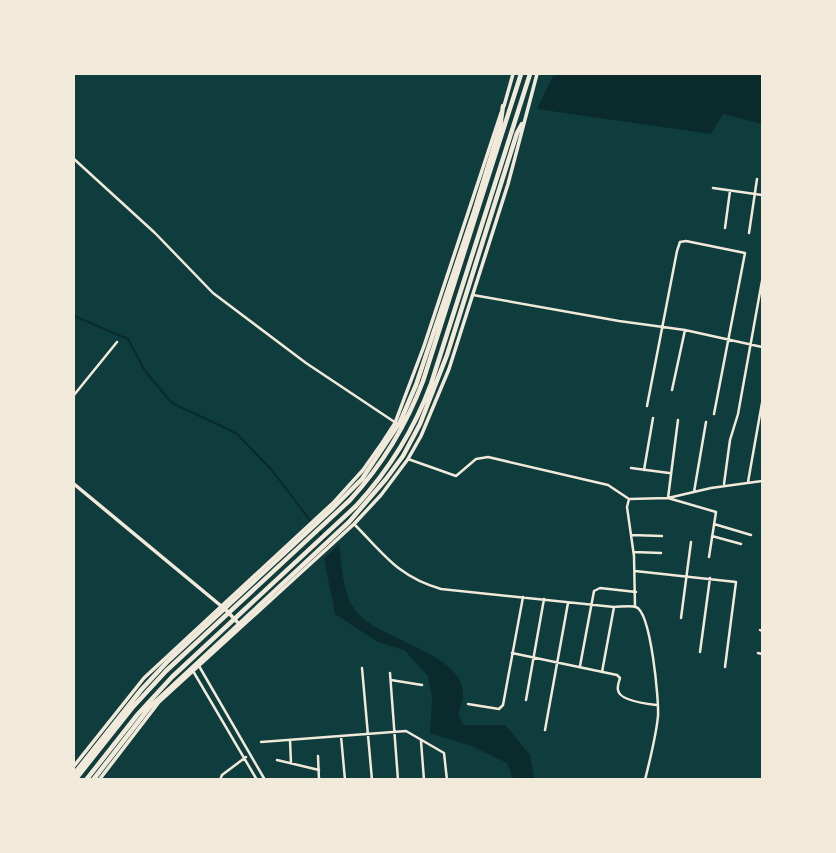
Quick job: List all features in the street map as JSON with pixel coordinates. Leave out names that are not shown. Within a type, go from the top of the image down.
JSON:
[{"type":"highway","points":[[75,779],[114,729],[158,680],[350,500],[393,444],[413,407],[423,381],[521,74]]},
{"type":"highway","points":[[86,779],[138,714],[173,677],[317,543],[376,484],[401,448],[432,384],[530,74]]},
{"type":"highway","points":[[74,774],[97,738],[168,661],[362,479],[397,424],[415,385],[474,212],[500,127],[503,106]]},
{"type":"highway","points":[[93,779],[117,752],[149,708],[328,544],[386,480],[403,456],[420,424],[447,355],[522,124]]},
{"type":"street","points":[[503,106],[513,74]]},
{"type":"street","points":[[328,544],[354,524],[388,487],[421,436],[449,369],[508,184],[537,74]]},
{"type":"street","points":[[74,159],[155,233],[214,293],[306,363],[397,424]]},
{"type":"street","points":[[749,233],[757,179]]},
{"type":"street","points":[[713,188],[762,195]]},
{"type":"street","points":[[725,228],[730,191]]},
{"type":"street","points":[[647,407],[680,242],[742,250],[746,256],[714,414]]},
{"type":"street","points":[[724,486],[730,440],[738,414],[762,281]]},
{"type":"street","points":[[472,295],[685,330],[762,347]]},
{"type":"street","points":[[672,390],[685,330]]},
{"type":"street","points":[[74,395],[117,342]]},
{"type":"street","points":[[748,482],[762,403]]},
{"type":"street","points":[[644,470],[653,418]]},
{"type":"street","points":[[668,498],[678,420]]},
{"type":"street","points":[[694,492],[706,422]]},
{"type":"street","points":[[408,458],[456,476],[476,459],[488,457],[608,485],[629,499],[668,498],[762,481]]},
{"type":"street","points":[[631,468],[669,474]]},
{"type":"street","points":[[74,484],[224,608],[240,625],[159,702],[117,752],[99,779]]},
{"type":"street","points":[[668,498],[716,512],[709,557]]},
{"type":"street","points":[[629,499],[627,507],[634,552],[635,607],[643,616],[657,684],[657,724],[645,779]]},
{"type":"street","points":[[354,524],[392,566],[427,585],[441,589],[635,607]]},
{"type":"street","points":[[714,524],[751,535]]},
{"type":"street","points":[[631,535],[662,536]]},
{"type":"street","points":[[712,536],[741,544]]},
{"type":"street","points":[[681,618],[691,542]]},
{"type":"street","points":[[634,552],[661,553]]},
{"type":"street","points":[[635,571],[735,581],[737,585],[725,667]]},
{"type":"street","points":[[700,652],[710,578]]},
{"type":"street","points":[[580,667],[596,589],[636,592]]},
{"type":"street","points":[[468,704],[502,707],[523,597]]},
{"type":"street","points":[[526,700],[544,599]]},
{"type":"street","points":[[545,730],[568,601]]},
{"type":"street","points":[[602,672],[614,607]]},
{"type":"street","points":[[512,653],[619,676],[618,690],[621,696],[658,706]]},
{"type":"street","points":[[198,666],[265,779]]},
{"type":"street","points":[[362,668],[372,779]]},
{"type":"street","points":[[193,671],[257,779]]},
{"type":"street","points":[[390,673],[398,779]]},
{"type":"street","points":[[391,680],[422,685]]},
{"type":"street","points":[[261,742],[406,731],[444,753],[447,779]]},
{"type":"street","points":[[341,736],[345,779]]},
{"type":"street","points":[[74,766],[97,738],[117,752]]},
{"type":"street","points":[[290,740],[291,763]]},
{"type":"street","points":[[421,740],[424,779]]},
{"type":"street","points":[[222,778],[251,755]]},
{"type":"street","points":[[318,756],[319,779]]},
{"type":"street","points":[[277,760],[318,770]]},
{"type":"water","points":[[554,74],[762,74],[762,124],[723,114],[711,134],[537,109]]},
{"type":"water","points":[[339,544],[345,588],[356,611],[382,631],[435,657],[450,668],[459,680],[463,694],[458,715],[464,725],[505,725],[530,755],[534,779],[513,779],[507,763],[471,746],[430,733],[432,698],[428,676],[404,650],[378,642],[335,614],[324,559]]},
{"type":"waterway","points":[[74,316],[128,339],[145,371],[172,403],[236,433],[271,469],[312,523]]},
{"type":"waterway","points":[[318,530],[327,542]]}]
